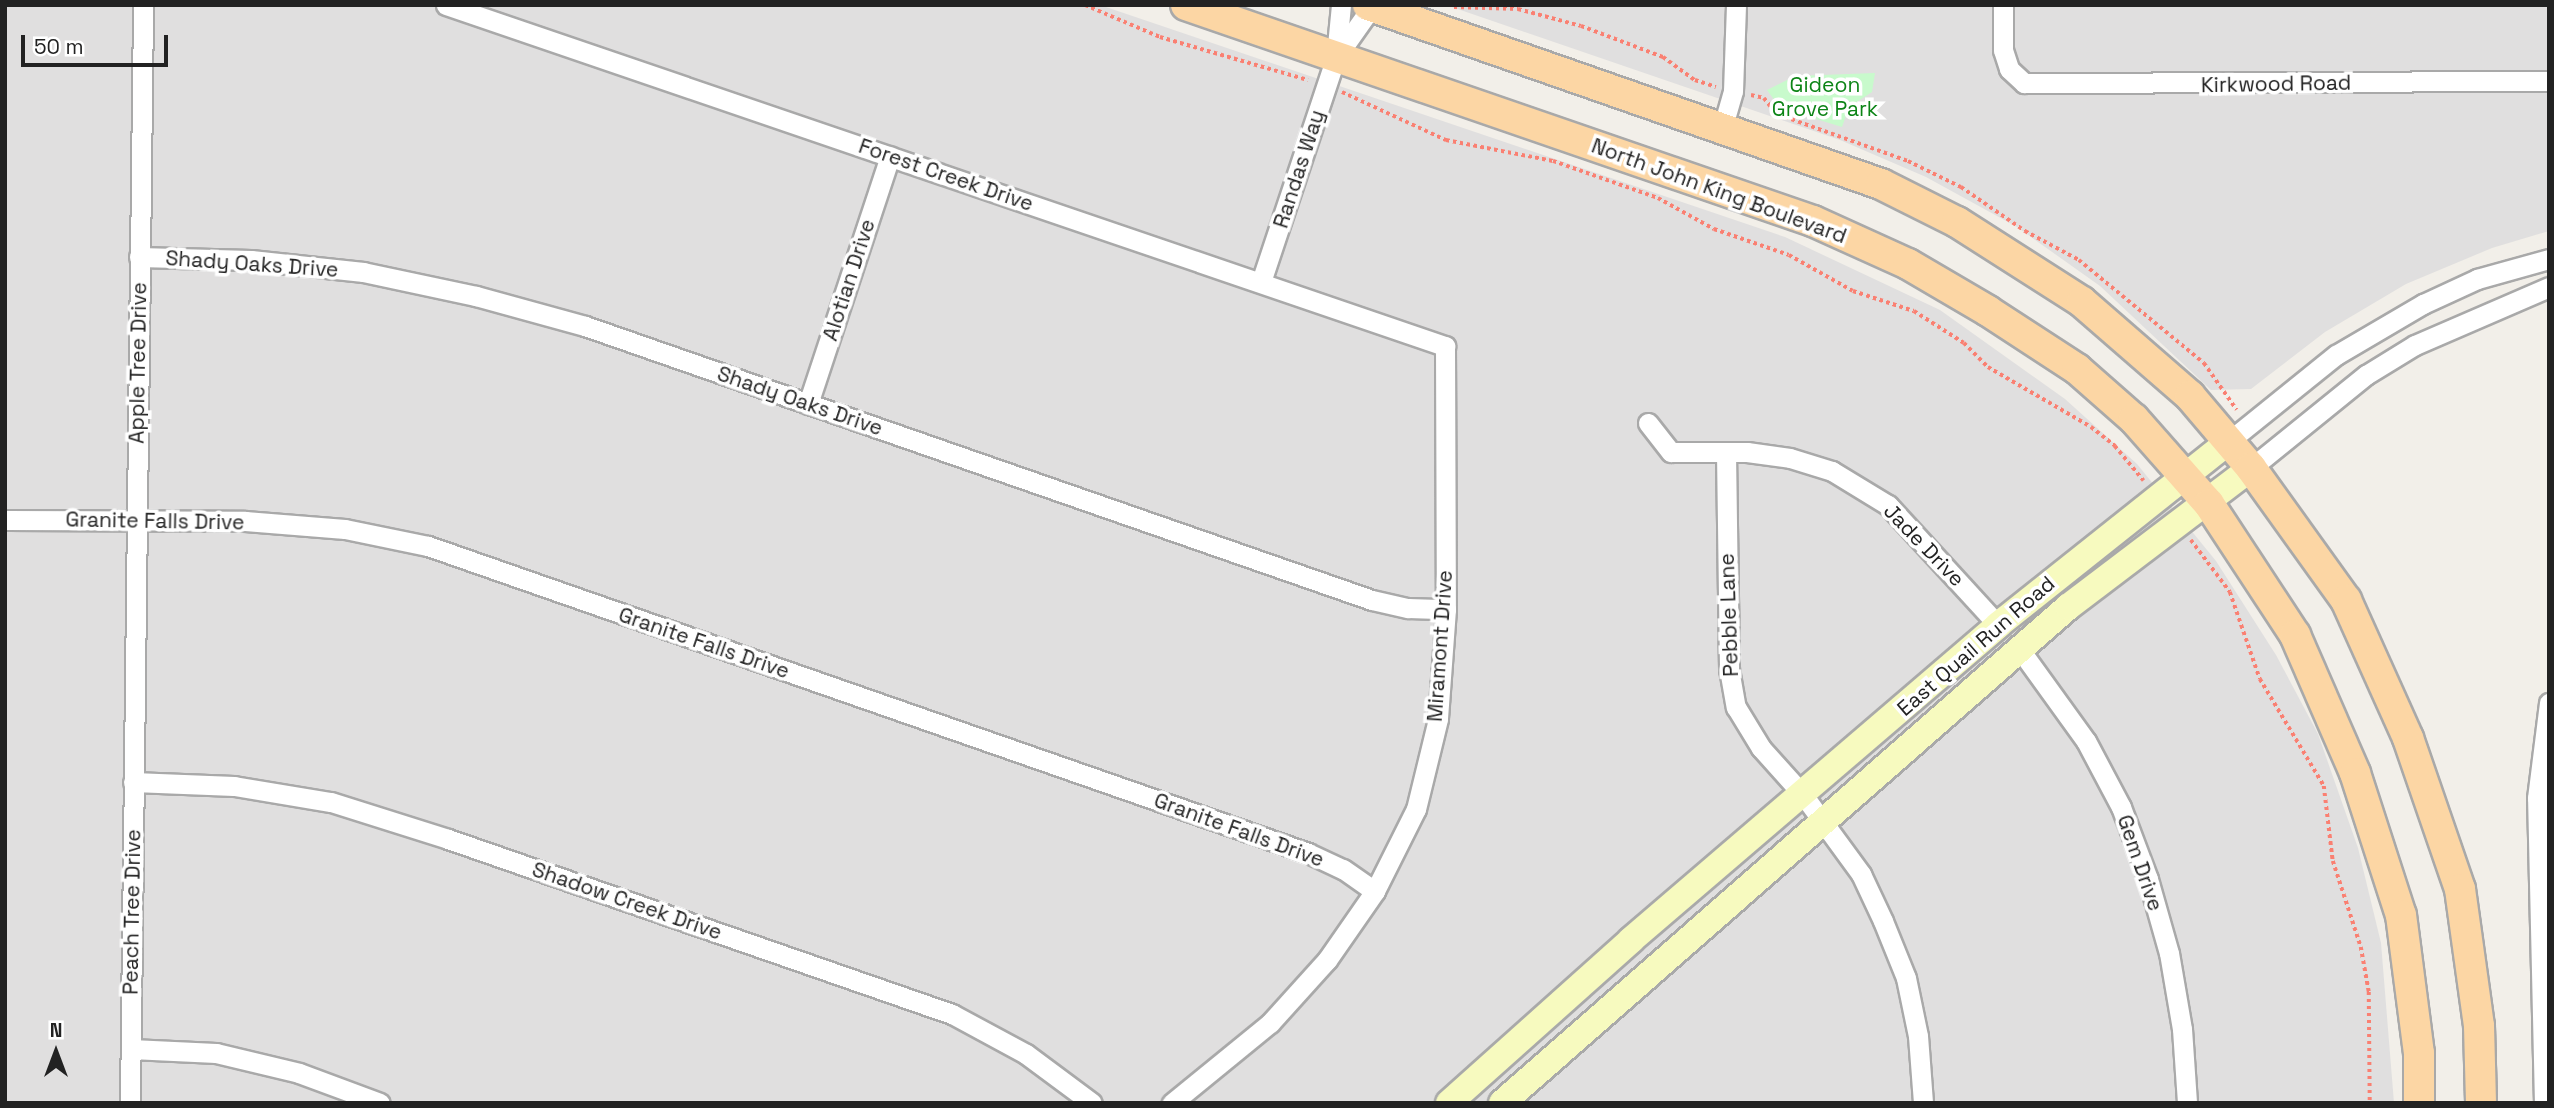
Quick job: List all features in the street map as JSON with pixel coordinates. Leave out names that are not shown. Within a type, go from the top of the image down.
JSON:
[{"type":"main road","name":"North John King Boulevard","points":[[1186,5],[1813,221],[1908,264],[2077,369],[2134,419],[2208,504],[2295,635],[2355,773],[2401,915],[2419,1053],[2420,1103]]},
{"type":"main road","points":[[1371,6],[1723,126],[1881,184],[1957,222],[2029,267],[2137,347],[2190,396],[2250,468],[2346,600],[2408,738],[2460,890],[2479,1026],[2481,1103]]},
{"type":"street","name":"Apple Tree Drive","points":[[134,721],[143,5]]},
{"type":"street","name":"Forest Creek Drive","points":[[446,5],[1445,346]]},
{"type":"street","name":"Randas Way","points":[[1261,282],[1336,57],[1342,5]]},
{"type":"street","points":[[1723,126],[1733,91],[1736,5]]},
{"type":"street","name":"Kirkwood Road","points":[[2003,5],[2003,50],[2009,69],[2024,83],[2048,86],[2549,81]]},
{"type":"street","name":"Randas Way","points":[[1336,57],[1371,6]]},
{"type":"street","name":"Alotian Drive","points":[[807,404],[890,156]]},
{"type":"street","name":"Shady Oaks Drive","points":[[139,257],[251,260],[363,272],[451,291],[585,327],[1372,600],[1408,608],[1446,609]]},
{"type":"street","name":"East Quail Run Road","points":[[1449,1103],[1631,940],[1804,796],[1998,625],[2187,477],[2336,355],[2423,304],[2477,279],[2549,258]]},
{"type":"street","name":"East Quail Run Road","points":[[1502,1103],[2021,651],[2068,607],[2208,504],[2375,369],[2415,345],[2549,287]]},
{"type":"street","name":"Miramont Drive","points":[[1172,1103],[1270,1023],[1327,960],[1375,891],[1416,809],[1437,719],[1446,609],[1445,346]]},
{"type":"street","name":"Jade Drive","points":[[1648,423],[1671,452],[1726,452],[1790,458],[1832,471],[1888,505],[1998,625]]},
{"type":"street","name":"Pebble Lane","points":[[1726,452],[1729,669],[1736,708],[1761,748],[1804,796],[1861,874],[1906,978],[1918,1036],[1923,1103]]},
{"type":"street","name":"Granite Falls Drive","points":[[5,520],[245,521],[345,529],[428,547],[1308,853],[1343,869],[1375,891]]},
{"type":"street","name":"Gem Drive","points":[[2021,651],[2086,741],[2120,807],[2148,879],[2173,978],[2188,1103]]},
{"type":"street","points":[[2544,1103],[2537,797],[2549,704]]},
{"type":"street","name":"Peach Tree Drive","points":[[130,1103],[134,721]]},
{"type":"street","name":"Shadow Creek Drive","points":[[133,782],[233,786],[331,802],[449,839],[952,1014],[1026,1054],[1092,1103]]},
{"type":"street","points":[[131,1049],[216,1054],[299,1073],[380,1103]]},
{"type":"path","points":[[1450,5],[1518,9],[1581,26],[1663,57],[1695,80],[1718,88]]},
{"type":"path","points":[[1584,171],[1658,198],[1714,229],[1770,246],[1853,291],[1914,311],[1964,343],[1988,367],[2091,427],[2115,446],[2150,488]]},
{"type":"path","points":[[2190,538],[2230,592],[2260,679],[2324,786],[2333,861],[2361,947],[2369,992],[2370,1103]]},
{"type":"shaded area","points":[[5,5],[1100,5],[1785,237],[1940,310],[2065,399],[2137,464],[2216,561],[2276,655],[2318,734],[2358,848],[2381,943],[2394,1103],[5,1103]]},
{"type":"shaded area","points":[[1446,5],[2549,5],[2549,231],[2492,248],[2406,284],[2325,332],[2251,389],[2211,390],[2100,286],[2017,227],[1926,177],[1840,140]]},
{"type":"green space","name":"Gideon Grove Park","points":[[1875,73],[1872,92],[1849,107],[1842,127],[1780,108],[1767,90],[1795,76]]}]
